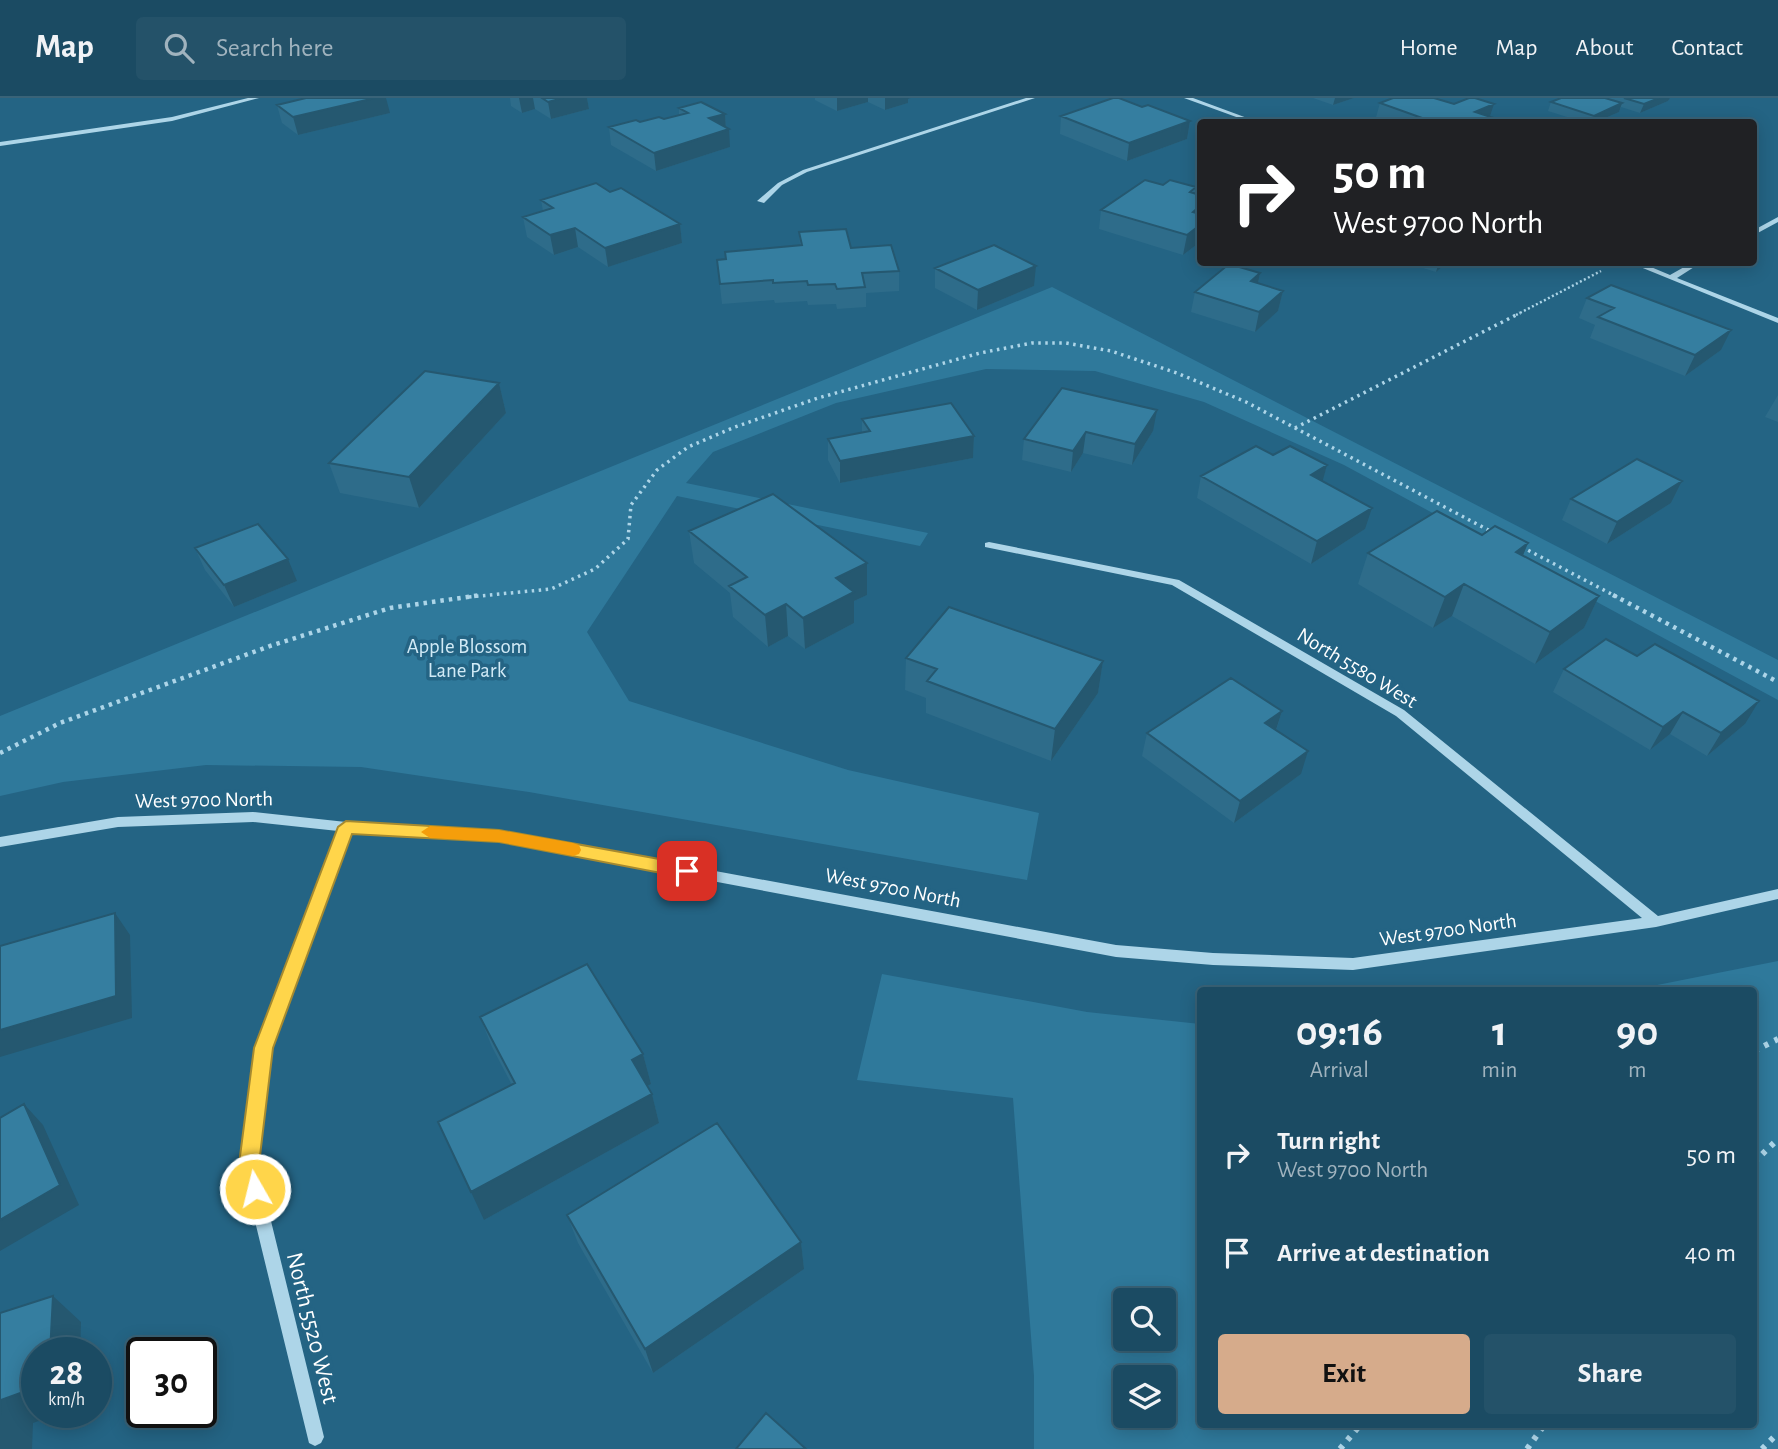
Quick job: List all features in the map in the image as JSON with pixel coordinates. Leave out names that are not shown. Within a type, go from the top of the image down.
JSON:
[{"type":"street","points":[[0,144],[172,119],[256,98]]},
{"type":"street","points":[[761,201],[780,184],[805,171],[1032,98]]},
{"type":"street","points":[[1187,98],[1246,119]]},
{"type":"street","points":[[1757,231],[1778,219]]},
{"type":"street","points":[[1640,266],[1778,321]]},
{"type":"street","points":[[1671,278],[1692,266]]},
{"type":"street","name":"North 5580 West","points":[[989,545],[1174,582],[1400,713],[1656,922]]},
{"type":"street","name":"West 9700 North","points":[[0,842],[118,822],[253,817],[346,827],[499,836],[1116,951],[1213,959],[1353,964],[1656,922],[1778,894]]},
{"type":"street","name":"North 5520 West","points":[[315,1437],[249,1164],[263,1048],[346,827]]},
{"type":"path","points":[[1295,428],[1605,269]]},
{"type":"path","points":[[0,753],[73,719],[270,646],[390,608],[551,589],[595,569],[628,539],[631,505],[657,470],[688,447],[818,398],[980,353],[1032,343],[1066,343],[1111,351],[1189,378],[1246,402],[1493,532]]},
{"type":"path","points":[[1518,545],[1778,682]]},
{"type":"path","points":[[1757,1050],[1778,1040]]},
{"type":"path","points":[[1757,1159],[1778,1139]]},
{"type":"path","points":[[1340,1449],[1357,1428]]},
{"type":"path","points":[[1527,1449],[1542,1428]]},
{"type":"path","points":[[1762,1449],[1778,1433]]},
{"type":"green space","name":"Apple Blossom Lane Park","points":[[1052,287],[1778,660],[1778,700],[1344,465],[1204,402],[1095,371],[986,369],[836,403],[713,452],[686,483],[928,533],[920,546],[677,496],[587,632],[629,701],[848,770],[1039,813],[1027,880],[529,792],[361,767],[206,765],[63,782],[0,796],[0,716]]},
{"type":"green space","points":[[1778,961],[1778,1449],[1034,1449],[1034,1376],[1013,1098],[857,1080],[882,974],[1087,1012],[1197,1024],[1197,1428],[1757,1428],[1757,987],[1647,987]]},
{"type":"building","points":[[306,98],[375,98],[293,117],[277,105]]},
{"type":"building","points":[[542,98],[563,98],[548,102]]},
{"type":"building","points":[[1113,98],[1142,107],[1148,105],[1190,121],[1129,143],[1061,116]]},
{"type":"building","points":[[1393,98],[1434,98],[1454,104],[1475,98],[1494,104],[1475,112],[1497,119],[1425,119],[1380,103]]},
{"type":"building","points":[[1561,98],[1605,98],[1622,103],[1594,116],[1551,102]]},
{"type":"building","points":[[1624,98],[1659,98],[1644,104]]},
{"type":"building","points":[[701,102],[725,114],[709,118],[729,129],[654,153],[609,127],[636,120],[640,122],[659,117],[664,119],[688,113],[679,108]]},
{"type":"building","points":[[1145,180],[1163,185],[1170,180],[1196,187],[1190,192],[1197,194],[1197,209],[1193,212],[1197,213],[1197,227],[1187,235],[1101,210]]},
{"type":"building","points":[[596,183],[610,192],[621,188],[680,224],[605,248],[575,228],[550,235],[523,217],[553,208],[541,200]]},
{"type":"building","points":[[846,229],[851,248],[891,245],[899,271],[862,273],[865,287],[837,289],[835,284],[808,285],[807,281],[773,283],[773,280],[720,284],[717,260],[726,259],[725,252],[802,245],[799,232]]},
{"type":"building","points":[[994,245],[1036,266],[978,290],[935,268]]},
{"type":"building","points":[[1227,266],[1260,273],[1251,281],[1283,291],[1259,312],[1195,292]]},
{"type":"building","points":[[1611,285],[1731,330],[1695,355],[1598,317],[1614,308],[1587,298]]},
{"type":"building","points":[[425,371],[499,383],[409,477],[329,463]]},
{"type":"building","points":[[1062,388],[1157,410],[1135,444],[1086,432],[1073,451],[1024,439]]},
{"type":"building","points":[[951,403],[974,436],[840,461],[828,439],[870,431],[862,419]]},
{"type":"building","points":[[1256,446],[1273,455],[1290,446],[1327,465],[1311,475],[1372,508],[1317,541],[1201,476]]},
{"type":"building","points":[[1637,459],[1682,481],[1617,522],[1571,499]]},
{"type":"building","points":[[773,494],[867,563],[836,578],[854,592],[803,618],[786,604],[765,615],[729,586],[747,577],[689,531]]},
{"type":"building","points":[[1437,511],[1482,535],[1495,526],[1528,543],[1516,552],[1599,596],[1550,632],[1464,584],[1445,597],[1368,553]]},
{"type":"building","points":[[258,524],[288,559],[224,585],[195,548]]},
{"type":"building","points":[[949,607],[1103,661],[1055,729],[927,681],[937,669],[906,658]]},
{"type":"building","points":[[1606,639],[1637,656],[1655,644],[1759,701],[1721,733],[1683,712],[1663,727],[1564,669]]},
{"type":"building","points":[[1231,678],[1282,711],[1265,723],[1308,751],[1240,801],[1147,733]]},
{"type":"building","points":[[115,913],[116,996],[0,1030],[0,946]]},
{"type":"building","points":[[587,964],[643,1054],[632,1060],[652,1094],[471,1192],[438,1122],[515,1083],[480,1017]]},
{"type":"building","points":[[24,1104],[60,1185],[0,1220],[0,1118]]},
{"type":"building","points":[[717,1123],[801,1242],[645,1349],[567,1215]]},
{"type":"building","points":[[53,1296],[51,1337],[21,1337],[21,1393],[1,1400],[0,1416],[0,1313]]},
{"type":"building","points":[[766,1413],[806,1449],[736,1449]]},
{"type":"slow traffic","points":[[430,832],[499,836],[573,850]]},
{"type":"route","points":[[255,1189],[249,1164],[263,1048],[346,827],[499,836],[687,871]]}]
